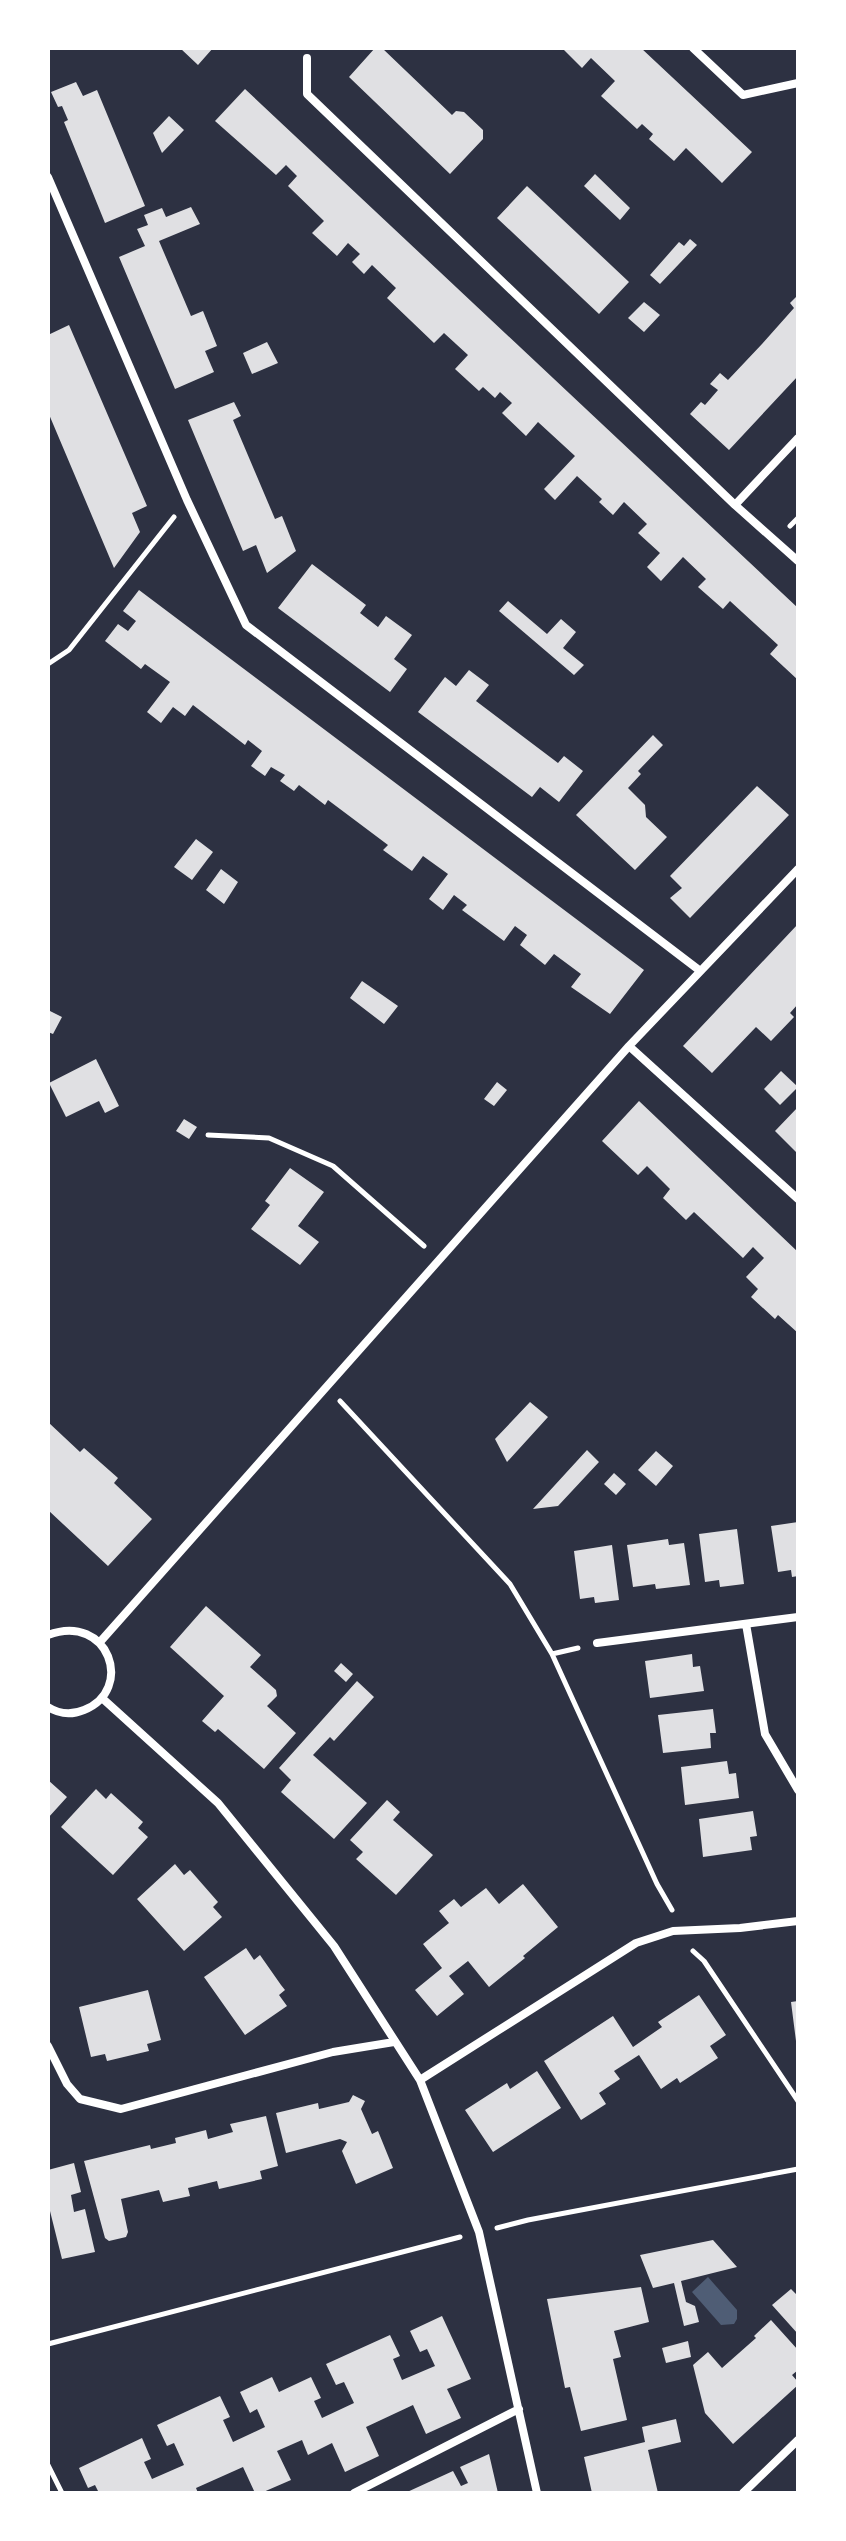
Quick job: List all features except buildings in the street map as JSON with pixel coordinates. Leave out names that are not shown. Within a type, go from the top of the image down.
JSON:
[{"type":"street","points":[[693,48],[743,95],[798,83]]},
{"type":"street","points":[[307,58],[307,94],[735,505],[798,561]]},
{"type":"street","points":[[48,177],[187,500],[246,625],[699,970]]},
{"type":"street","points":[[735,505],[798,438]]},
{"type":"street","points":[[100,1642],[629,1046],[798,869]]},
{"type":"street","points":[[629,1046],[798,1199]]},
{"type":"street","points":[[597,1643],[798,1617]]},
{"type":"street","points":[[746,1624],[765,1734],[798,1790]]},
{"type":"street","points":[[48,1635],[62,1630],[89,1634],[100,1642],[111,1663],[108,1687],[92,1707],[79,1713],[65,1713],[48,1707]]},
{"type":"street","points":[[102,1698],[218,1803],[334,1946],[420,2080],[479,2232],[537,2493]]},
{"type":"street","points":[[420,2080],[636,1943],[673,1931],[798,1921]]},
{"type":"street","points":[[48,2046],[67,2084],[80,2099],[121,2109],[333,2052],[394,2042]]},
{"type":"street","points":[[354,2493],[519,2409]]},
{"type":"street","points":[[743,2493],[798,2440]]},
{"type":"path","points":[[48,664],[69,650],[187,500]]},
{"type":"path","points":[[208,1135],[269,1138],[333,1166],[439,1260]]},
{"type":"path","points":[[328,1387],[510,1584],[552,1654],[657,1884],[672,1910],[673,1931],[704,1961],[798,2101]]},
{"type":"path","points":[[48,2344],[528,2220],[798,2169]]},
{"type":"path","points":[[48,2465],[62,2493]]},
{"type":"water","points":[[708,2277],[737,2310],[734,2324],[721,2325],[692,2292]]}]
